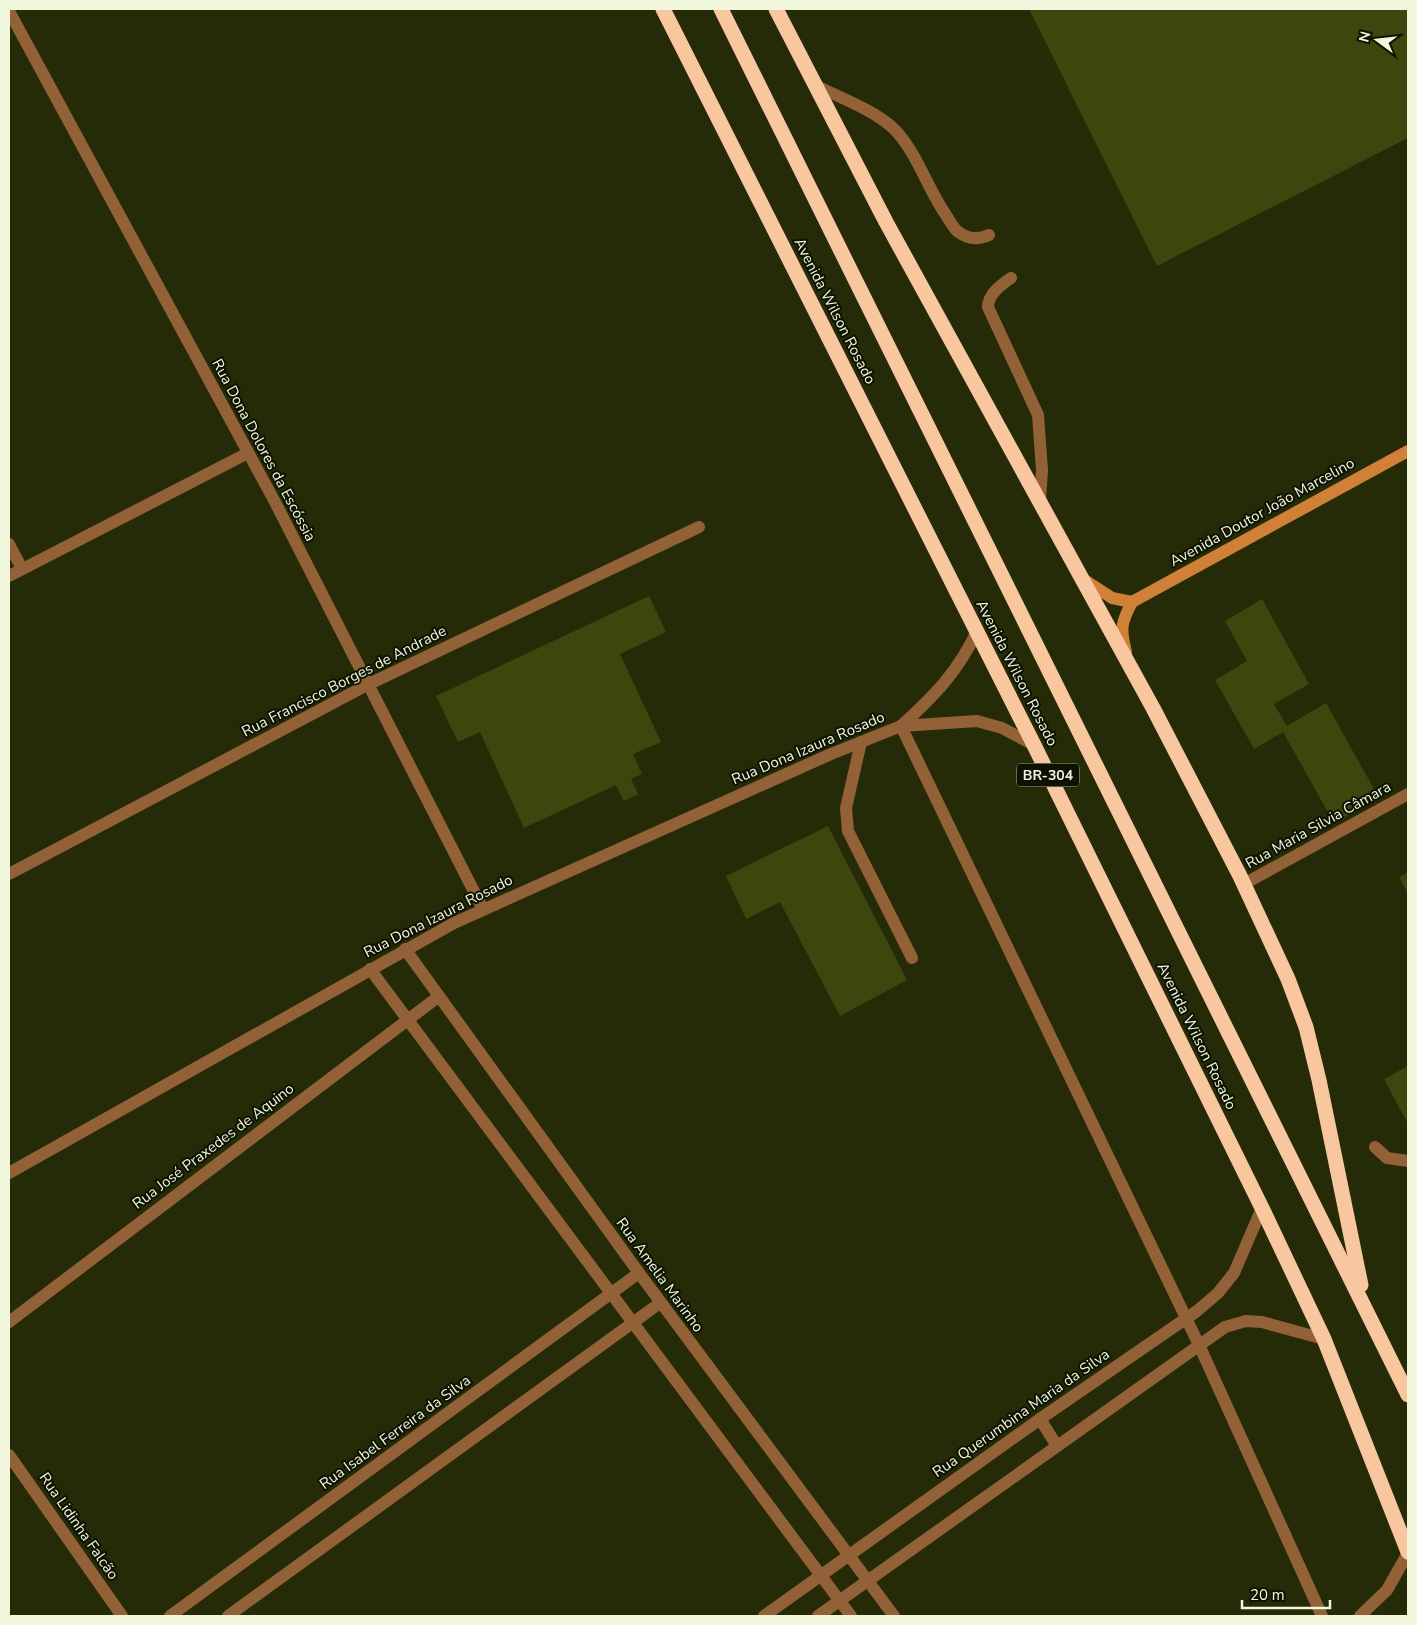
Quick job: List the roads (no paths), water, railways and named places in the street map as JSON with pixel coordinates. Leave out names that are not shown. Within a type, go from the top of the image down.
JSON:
[{"type":"highway","name":"Avenida Wilson Rosado","points":[[663,9],[1034,745],[1262,1208],[1324,1339],[1408,1552]]},
{"type":"highway","name":"Avenida Wilson Rosado","points":[[721,9],[1408,1395]]},
{"type":"highway","points":[[776,9],[886,222],[1130,665],[1244,884],[1288,978],[1306,1027],[1367,1311]]},
{"type":"street","name":"Rua Dona Dolores da Escóssia","points":[[9,11],[248,453],[369,684],[483,909]]},
{"type":"street","points":[[814,85],[870,114],[892,128],[911,151],[938,203],[956,230],[972,238],[981,239],[989,235]]},
{"type":"street","points":[[1011,278],[992,294],[988,301],[988,307],[1038,415],[1042,470],[1040,500]]},
{"type":"street","name":"Avenida Doutor João Marcelino","points":[[1132,602],[1408,451]]},
{"type":"street","points":[[9,576],[248,453]]},
{"type":"street","name":"Rua Francisco Borges de Andrade","points":[[9,874],[369,684],[699,527]]},
{"type":"street","points":[[9,544],[22,569]]},
{"type":"street","points":[[1083,579],[1112,598],[1132,602],[1122,622],[1122,635],[1130,665]]},
{"type":"street","name":"Rua Dona Izaura Rosado","points":[[901,726],[939,691],[958,668],[976,631]]},
{"type":"street","name":"Rua Dona Izaura Rosado","points":[[9,1173],[370,969],[483,909],[861,742],[901,726],[977,721],[1002,728],[1034,745]]},
{"type":"street","points":[[901,726],[1199,1345],[1322,1616]]},
{"type":"street","points":[[861,742],[846,808],[848,831],[912,958]]},
{"type":"street","name":"Rua Maria Silvia Câmara","points":[[1244,884],[1408,794]]},
{"type":"street","name":"Rua Amelia Marinho","points":[[405,950],[660,1303],[894,1616]]},
{"type":"street","points":[[370,969],[851,1616]]},
{"type":"street","name":"Rua José Praxedes de Aquino","points":[[9,1322],[438,997]]},
{"type":"street","points":[[1375,1147],[1388,1158],[1408,1161]]},
{"type":"street","name":"Rua Querumbina Maria da Silva","points":[[764,1616],[1184,1317],[1197,1311],[1218,1293],[1234,1273],[1262,1208]]},
{"type":"street","name":"Rua Isabel Ferreira da Silva","points":[[170,1616],[639,1273]]},
{"type":"street","points":[[228,1616],[660,1303]]},
{"type":"street","points":[[818,1616],[1225,1327],[1246,1321],[1262,1322],[1324,1339]]},
{"type":"street","points":[[1040,1419],[1057,1446]]},
{"type":"street","name":"Rua Lidinha Falcão","points":[[9,1455],[122,1616]]},
{"type":"street","points":[[1360,1616],[1386,1590],[1408,1552]]}]
